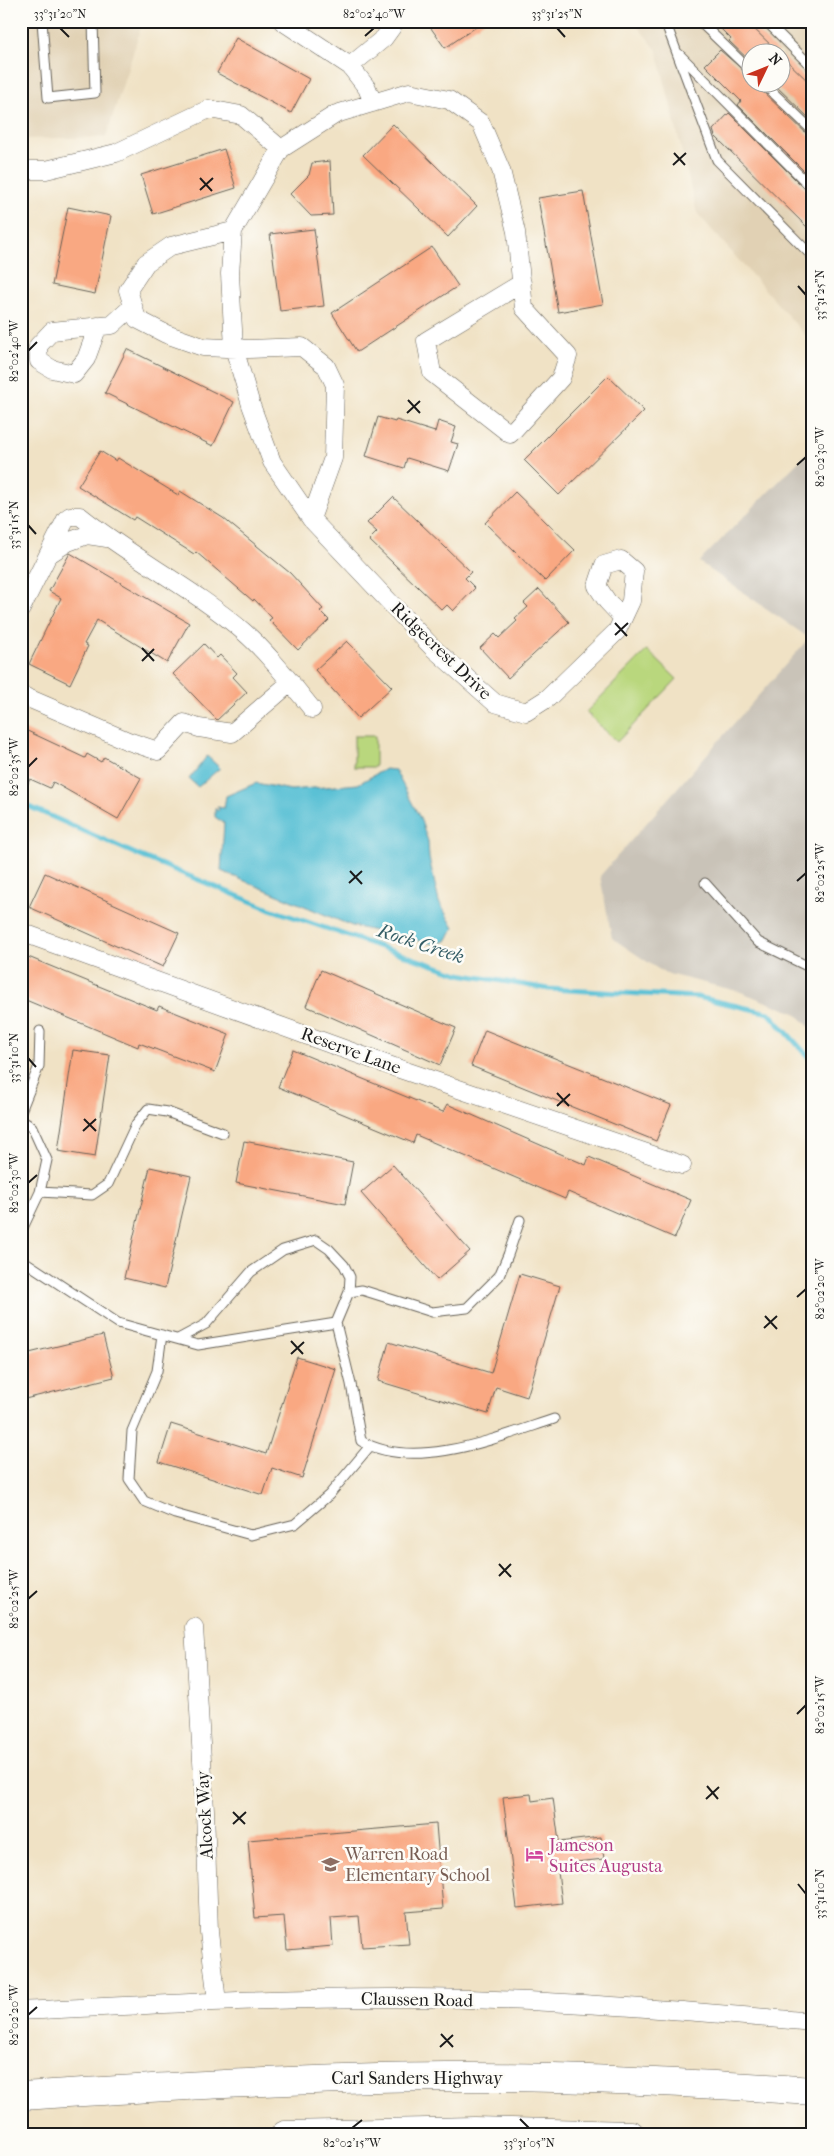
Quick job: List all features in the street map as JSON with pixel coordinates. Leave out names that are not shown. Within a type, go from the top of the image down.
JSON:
[{"type":"highway","name":"Carl Sanders Highway","points":[[21,2096],[307,2079],[448,2077],[645,2081],[813,2091]]},
{"type":"highway","points":[[285,2135],[445,2131],[632,2135]]},
{"type":"street","points":[[282,21],[350,66],[366,88],[373,103]]},
{"type":"street","points":[[350,66],[384,38],[392,27],[390,21]]},
{"type":"street","name":"Ridgecrest Drive","points":[[522,283],[426,341],[432,373],[510,434],[561,378],[568,356],[524,308],[522,283],[516,232],[503,179],[481,123],[449,100],[409,92],[336,114],[281,149],[233,231],[230,274],[234,348],[251,405],[272,462],[311,520],[433,648],[495,703],[526,712],[548,698],[617,630],[623,618]]},
{"type":"street","points":[[21,170],[46,170],[116,153],[209,109],[241,115],[281,149]]},
{"type":"street","points":[[233,231],[171,246],[146,263],[128,290],[137,319],[166,334],[203,347],[302,347],[326,366],[335,385],[333,458],[311,520]]},
{"type":"street","points":[[98,326],[112,325],[133,306]]},
{"type":"street","points":[[21,609],[66,520],[70,516],[80,516],[112,540],[191,592],[244,633],[291,682],[312,709]]},
{"type":"street","points":[[21,695],[128,741],[158,751],[184,723],[199,728],[232,733],[291,682]]},
{"type":"street","name":"Reserve Lane","points":[[21,932],[391,1066],[682,1165]]},
{"type":"street","name":"Alcock Way","points":[[194,1627],[205,1810],[209,1932],[217,2002]]},
{"type":"street","name":"Claussen Road","points":[[21,2011],[217,2002],[411,1998],[602,2005],[813,2022]]},
{"type":"lane","points":[[42,21],[48,98],[95,93],[93,21]]},
{"type":"lane","points":[[665,21],[717,160],[813,257]]},
{"type":"lane","points":[[699,21],[742,62]]},
{"type":"lane","points":[[766,21],[813,68]]},
{"type":"lane","points":[[676,51],[813,189]]},
{"type":"lane","points":[[772,92],[813,131]]},
{"type":"lane","points":[[705,883],[758,942],[813,969]]},
{"type":"lane","points":[[21,1111],[39,1066],[40,1030]]},
{"type":"lane","points":[[40,1192],[92,1195],[108,1184],[136,1124],[148,1109],[167,1112],[223,1132]]},
{"type":"lane","points":[[21,1120],[32,1126],[47,1160],[40,1192],[21,1232]]},
{"type":"lane","points":[[349,1292],[362,1290],[432,1312],[467,1308],[499,1276],[520,1220]]},
{"type":"lane","points":[[178,1340],[206,1324],[251,1272],[283,1250],[316,1240],[329,1249],[344,1265],[350,1278],[349,1292],[336,1323],[351,1384],[361,1441],[375,1449],[410,1454],[481,1442],[554,1419]]},
{"type":"lane","points":[[21,1272],[24,1262],[118,1323],[198,1345],[336,1323]]},
{"type":"lane","points":[[162,1335],[157,1371],[132,1431],[129,1479],[144,1501],[175,1514],[251,1535],[295,1524],[328,1495],[370,1446]]},
{"type":"shaded area","points":[[21,21],[143,21],[106,137],[21,139]]},
{"type":"shaded area","points":[[633,21],[813,21],[813,344],[697,213],[657,50]]},
{"type":"shaded area","points":[[813,447],[813,1030],[795,1013],[741,992],[664,973],[612,938],[600,876],[809,638],[699,562]]},
{"type":"green space","points":[[647,650],[677,679],[617,742],[586,712]]},
{"type":"green space","points":[[354,736],[375,736],[375,767],[354,767]]},
{"type":"water","points":[[207,756],[220,768],[198,787],[189,779]]},
{"type":"water","points":[[385,769],[395,770],[420,818],[428,841],[429,858],[439,902],[454,928],[446,941],[434,944],[352,926],[221,871],[224,823],[215,817],[215,808],[218,811],[217,807],[224,808],[226,796],[256,783],[291,790],[358,784]]},
{"type":"building","points":[[426,21],[485,21],[445,48]]},
{"type":"building","points":[[713,21],[746,21],[768,42],[742,42],[742,53],[729,41],[731,39]]},
{"type":"building","points":[[236,38],[309,79],[291,113],[217,73]]},
{"type":"building","points":[[720,50],[742,69],[742,92],[763,92],[809,136],[813,137],[813,180],[738,105],[741,101],[705,65]]},
{"type":"building","points":[[792,66],[813,86],[813,122],[782,92],[792,92]]},
{"type":"building","points":[[729,113],[813,195],[813,233],[715,136],[713,130]]},
{"type":"building","points":[[393,124],[477,206],[448,237],[363,155]]},
{"type":"building","points":[[224,149],[236,188],[153,214],[141,175]]},
{"type":"building","points":[[330,161],[333,215],[311,216],[290,194],[309,175],[312,163]]},
{"type":"building","points":[[583,191],[603,304],[558,312],[538,198]]},
{"type":"building","points":[[68,207],[111,216],[95,294],[52,285]]},
{"type":"building","points":[[314,229],[324,306],[280,311],[270,234]]},
{"type":"building","points":[[432,247],[458,286],[357,352],[332,313]]},
{"type":"building","points":[[127,349],[234,402],[213,446],[105,393]]},
{"type":"building","points":[[608,376],[644,411],[559,495],[524,460]]},
{"type":"building","points":[[378,417],[395,422],[396,420],[435,432],[438,421],[456,427],[451,442],[458,444],[449,471],[407,458],[404,468],[366,456]]},
{"type":"building","points":[[100,451],[116,461],[118,458],[178,495],[180,491],[223,518],[290,573],[323,609],[320,611],[329,620],[298,650],[269,620],[272,618],[254,599],[253,601],[196,552],[194,554],[135,517],[133,520],[78,486]]},
{"type":"building","points":[[515,492],[575,550],[545,581],[485,523]]},
{"type":"building","points":[[393,497],[471,572],[465,578],[475,588],[453,611],[447,605],[442,610],[369,540],[377,532],[367,523]]},
{"type":"building","points":[[70,553],[189,623],[167,663],[97,620],[84,644],[88,646],[70,684],[29,664],[61,598],[49,591]]},
{"type":"building","points":[[539,589],[569,622],[508,678],[480,648],[495,634],[499,638],[517,621],[515,619],[528,607],[524,603]]},
{"type":"building","points":[[347,641],[392,687],[358,718],[315,670]]},
{"type":"building","points":[[204,644],[217,658],[220,655],[237,673],[233,677],[247,692],[217,720],[173,674]]},
{"type":"building","points":[[21,728],[85,758],[87,754],[101,762],[104,757],[141,778],[118,819],[53,782],[50,788],[30,779],[21,798]]},
{"type":"building","points":[[45,873],[179,933],[163,967],[29,907]]},
{"type":"building","points":[[21,954],[157,1010],[159,1006],[229,1034],[215,1072],[139,1043],[138,1047],[21,998]]},
{"type":"building","points":[[321,970],[456,1028],[440,1065],[306,1006]]},
{"type":"building","points":[[485,1030],[671,1105],[656,1141],[471,1066]]},
{"type":"building","points":[[73,1050],[110,1055],[95,1157],[58,1151]]},
{"type":"building","points":[[293,1050],[443,1112],[447,1104],[586,1165],[589,1157],[691,1200],[675,1238],[568,1192],[565,1199],[416,1135],[413,1143],[278,1087]]},
{"type":"building","points":[[244,1141],[353,1162],[345,1204],[236,1183]]},
{"type":"building","points":[[393,1165],[470,1251],[437,1280],[361,1193]]},
{"type":"building","points":[[150,1167],[191,1176],[165,1288],[124,1278]]},
{"type":"building","points":[[520,1274],[560,1286],[527,1397],[496,1387],[488,1414],[378,1381],[389,1342],[491,1373]]},
{"type":"building","points":[[103,1335],[114,1377],[21,1400],[21,1355]]},
{"type":"building","points":[[297,1357],[336,1369],[302,1478],[272,1468],[263,1495],[159,1462],[171,1424],[266,1454]]},
{"type":"building","points":[[531,1794],[532,1801],[553,1798],[559,1842],[601,1837],[604,1859],[557,1864],[562,1903],[517,1908],[503,1797]]},
{"type":"building","points":[[436,1824],[443,1909],[406,1912],[409,1944],[362,1947],[359,1916],[331,1918],[333,1946],[287,1950],[284,1916],[255,1918],[248,1840]]},
{"type":"waterway","name":"Rock Creek","points":[[21,803],[138,855],[267,908],[459,974],[549,989],[697,997],[769,1013],[813,1062]]},
{"type":"place","name":"Jameson Suites Augusta","points":[[535,1855]]},
{"type":"place","name":"Warren Road Elementary School","points":[[331,1864]]}]
